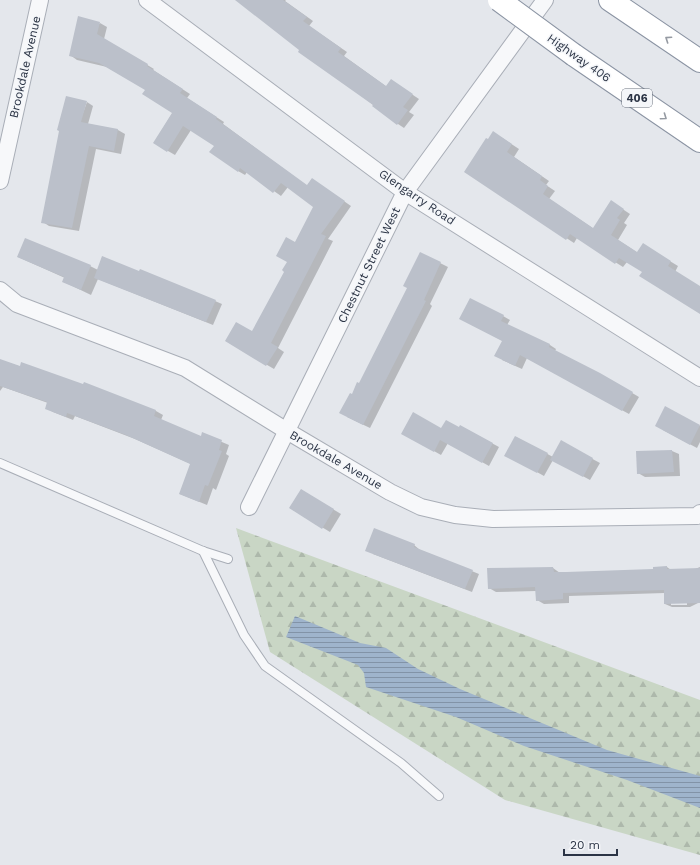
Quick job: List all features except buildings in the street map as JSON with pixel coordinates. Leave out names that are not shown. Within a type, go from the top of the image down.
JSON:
[{"type":"highway","name":"Highway 406","points":[[499,0],[574,55],[700,141]]},
{"type":"highway","points":[[610,0],[700,61]]},
{"type":"street","name":"Brookdale Avenue","points":[[0,181],[40,0]]},
{"type":"street","name":"Glengarry Road","points":[[147,0],[406,192],[700,378]]},
{"type":"street","name":"Chestnut Street West","points":[[249,507],[406,192],[545,0]]},
{"type":"street","name":"Brookdale Avenue","points":[[0,290],[17,304],[185,368],[390,492],[421,507],[455,515],[493,519],[696,516],[700,513]]},
{"type":"lane","points":[[0,463],[203,551],[228,559]]},
{"type":"lane","points":[[203,551],[244,635],[265,666],[401,763],[439,796]]},
{"type":"green space","points":[[236,528],[700,700],[700,855],[505,800],[270,652]]},
{"type":"water","points":[[295,616],[360,643],[386,648],[418,669],[460,689],[607,750],[700,776],[700,808],[627,780],[524,746],[456,717],[366,687],[364,673],[358,665],[286,637]]}]
